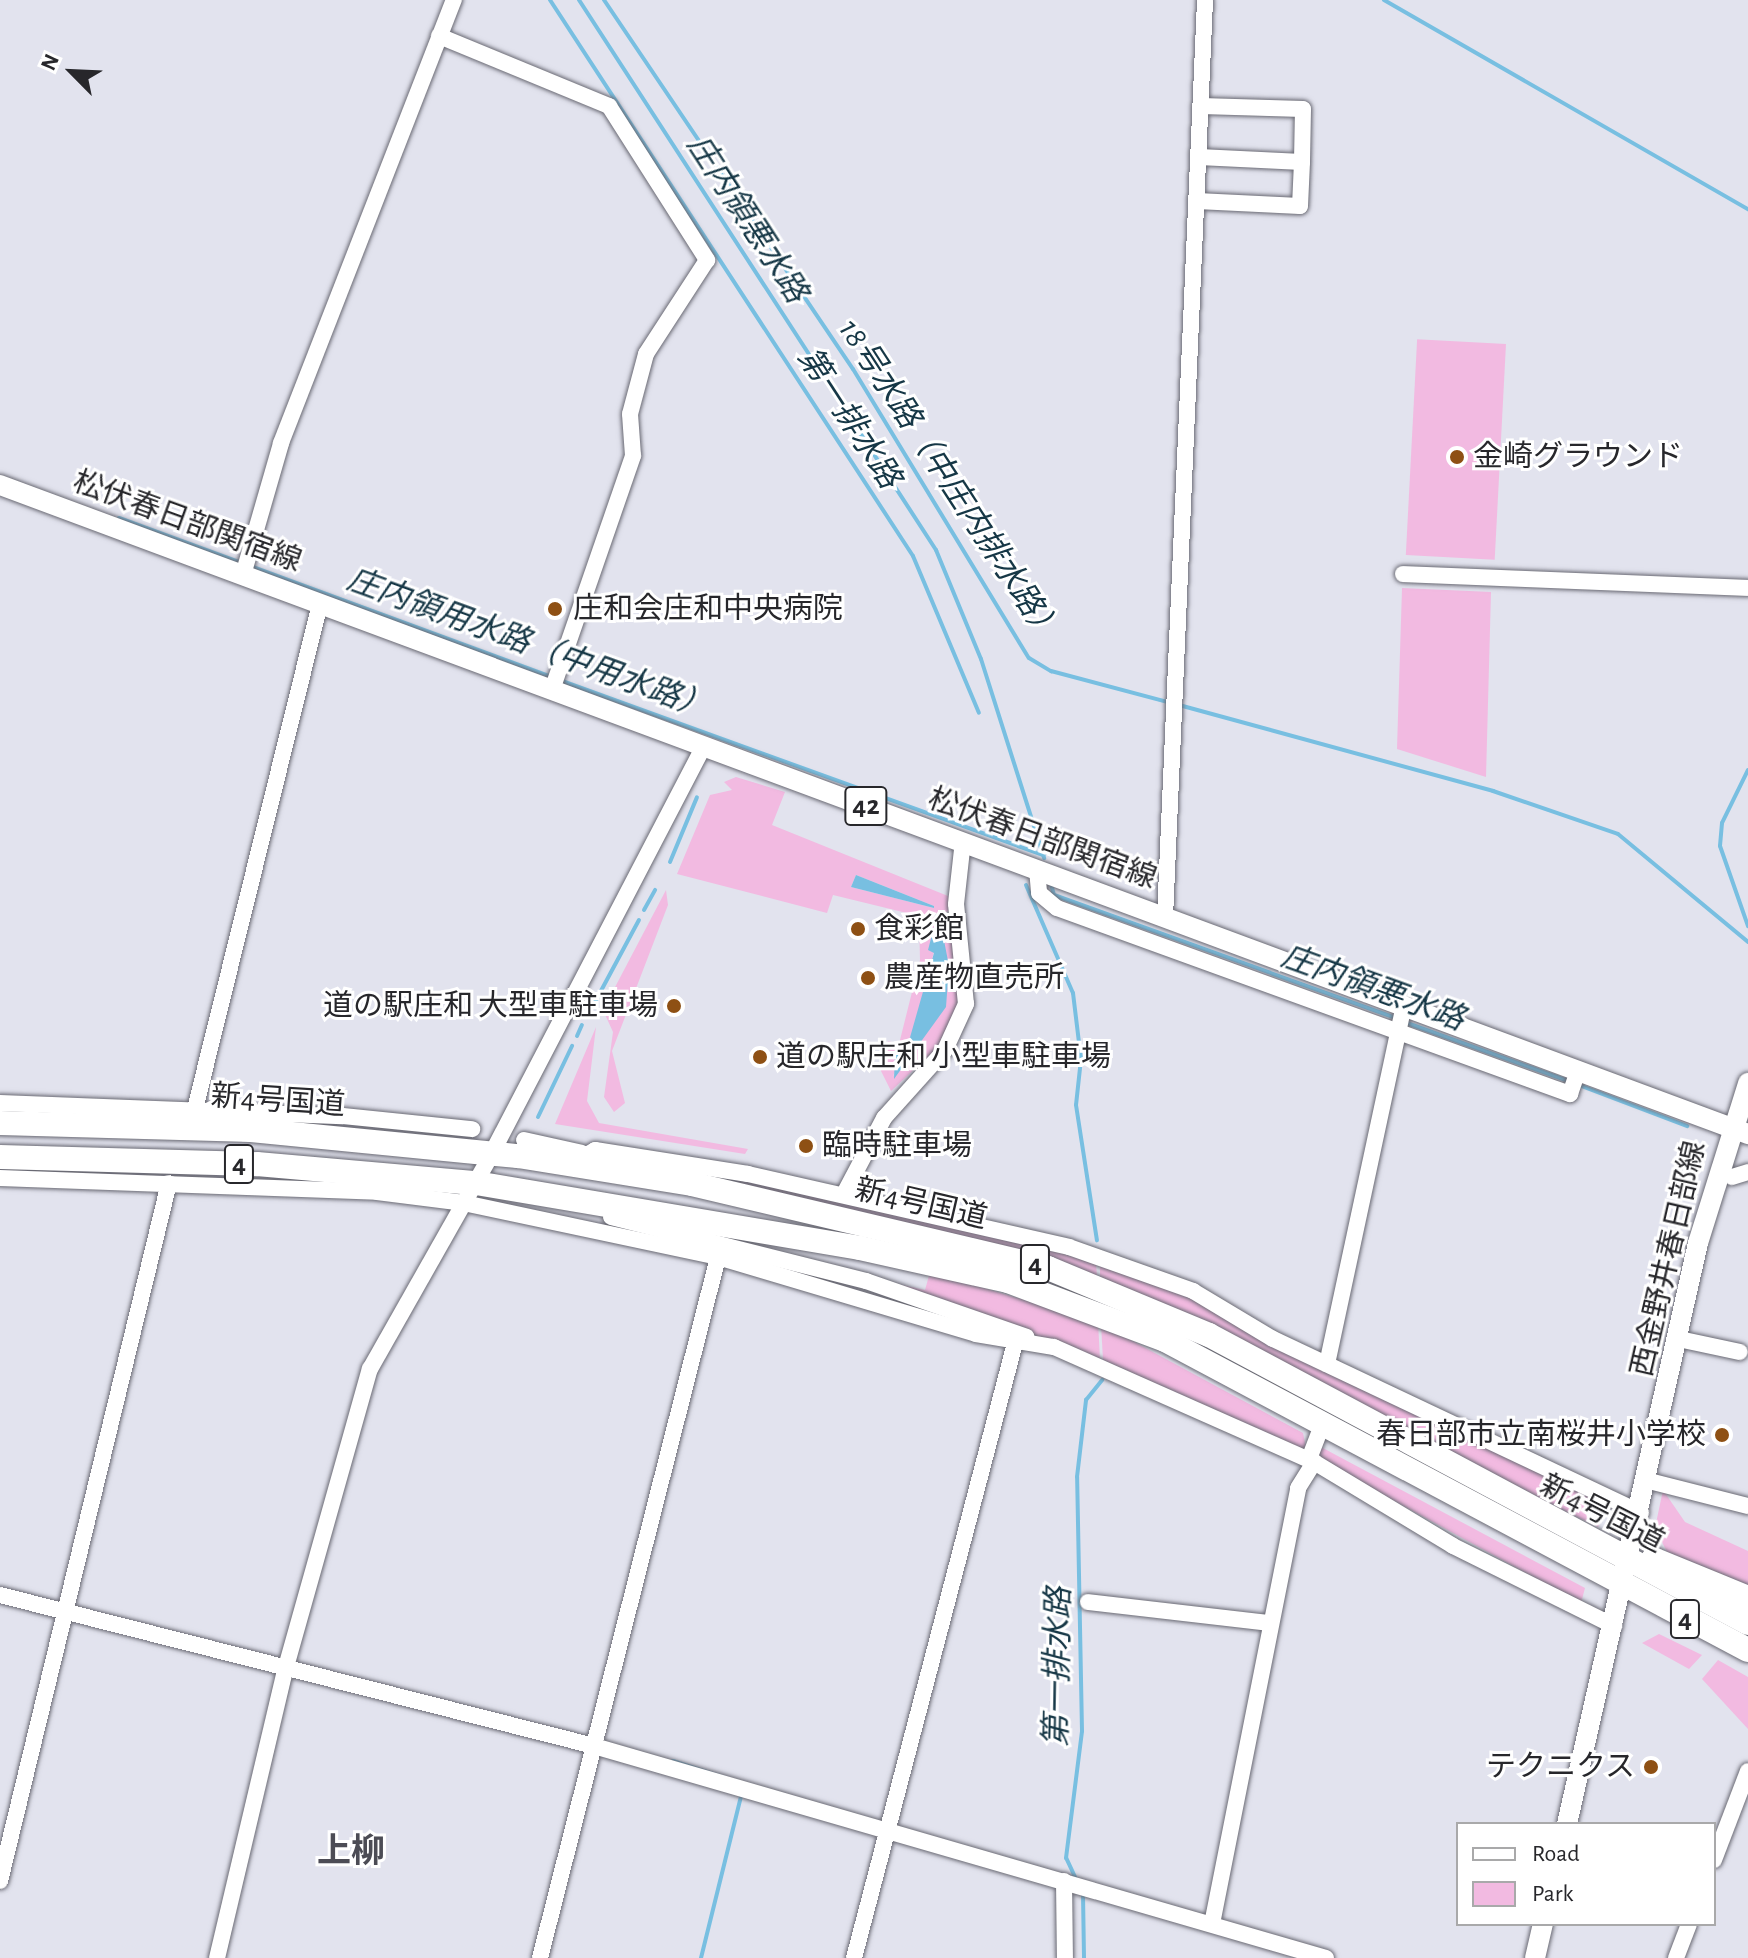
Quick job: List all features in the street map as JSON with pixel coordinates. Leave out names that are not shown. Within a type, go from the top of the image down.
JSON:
[{"type":"highway","name":"新4号国道","points":[[0,1123],[290,1124],[492,1153],[576,1159],[1048,1268],[1165,1313],[1341,1411],[1396,1431],[1748,1623]]},
{"type":"highway","name":"新4号国道","points":[[0,1157],[382,1183],[470,1193],[541,1194],[1008,1281],[1165,1340],[1622,1588],[1748,1650]]},
{"type":"highway","points":[[1630,1556],[1748,1598]]},
{"type":"highway","name":"4","points":[[1622,1588],[1658,1619],[1748,1665]]},
{"type":"main road","name":"松伏春日部関宿線","points":[[0,485],[552,690],[702,749],[963,841],[1165,917],[1400,1019],[1575,1080],[1740,1131]]},
{"type":"main road","name":"西金野井春日部線","points":[[1567,1822],[1649,1481],[1679,1339],[1740,1131],[1748,1083]]},
{"type":"main road","points":[[1535,1958],[1543,1926]]},
{"type":"street","points":[[243,575],[281,443],[454,0]]},
{"type":"street","points":[[1165,917],[1205,0]]},
{"type":"street","points":[[439,36],[609,106],[707,260],[646,354],[630,414],[633,456],[552,690]]},
{"type":"street","points":[[1197,201],[1300,206],[1302,162],[1303,109],[1201,106]]},
{"type":"street","points":[[1199,157],[1302,162]]},
{"type":"street","points":[[1403,574],[1748,588]]},
{"type":"street","points":[[195,1109],[320,604]]},
{"type":"street","points":[[217,1958],[286,1667],[370,1369],[492,1153],[702,749]]},
{"type":"street","points":[[845,1192],[858,1151],[945,1050],[966,1004],[956,904],[963,841]]},
{"type":"street","points":[[1037,869],[1039,893],[1057,908],[1400,1019],[1327,1364]]},
{"type":"street","points":[[0,1103],[195,1109],[290,1124],[472,1129]]},
{"type":"street","points":[[524,1140],[576,1159],[845,1192],[996,1226],[1193,1291],[1327,1364],[1641,1513]]},
{"type":"street","points":[[0,1178],[169,1183],[382,1183]]},
{"type":"street","points":[[0,1881],[68,1612],[169,1183]]},
{"type":"street","points":[[470,1193],[718,1257],[1015,1343],[1054,1347]]},
{"type":"street","points":[[541,1194],[866,1281],[1054,1347],[1312,1460],[1453,1546],[1614,1626]]},
{"type":"street","points":[[540,1958],[718,1257]]},
{"type":"street","points":[[1679,1339],[1740,1352]]},
{"type":"street","points":[[854,1958],[1015,1343]]},
{"type":"street","points":[[1212,1924],[1298,1488],[1312,1460],[1321,1427]]},
{"type":"street","points":[[1649,1481],[1748,1506]]},
{"type":"street","points":[[0,1595],[594,1746],[1326,1958]]},
{"type":"street","points":[[1088,1602],[1269,1623]]},
{"type":"street","points":[[1716,1855],[1748,1771]]},
{"type":"street","points":[[1064,1881],[1065,1958]]},
{"type":"street","points":[[1676,1958],[1688,1926]]},
{"type":"green space","name":"金崎グラウンド","points":[[1417,339],[1506,344],[1495,560],[1406,555]]},
{"type":"green space","points":[[1402,588],[1491,592],[1486,777],[1397,749]]},
{"type":"green space","points":[[736,777],[785,792],[772,825],[948,896],[951,911],[919,916],[833,895],[827,913],[677,874],[710,795],[732,790],[724,782]],"holes":[[[856,875],[934,908],[851,887]]]},
{"type":"green space","points":[[666,890],[668,905],[612,1051],[625,1103],[614,1112],[604,1097],[613,1032],[603,1010]]},
{"type":"green space","points":[[951,914],[961,964],[958,1010],[936,1049],[891,1091],[881,1071],[888,1041],[899,1044],[920,960],[919,920]],"holes":[[[941,925],[950,983],[892,1078],[912,1036]]]},
{"type":"green space","points":[[596,1027],[587,1101],[599,1123],[748,1149],[745,1154],[555,1124]]},
{"type":"green space","points":[[586,1156],[688,1167],[1021,1241],[1096,1264],[1097,1276]]},
{"type":"green space","points":[[1100,1265],[1191,1297],[1608,1507],[1598,1527],[1209,1324],[1100,1277]]},
{"type":"green space","points":[[930,1272],[1098,1322],[1100,1359],[889,1282],[925,1290]]},
{"type":"green space","points":[[1101,1324],[1303,1433],[1307,1452],[1103,1360]]},
{"type":"green space","points":[[1321,1447],[1585,1588],[1581,1603],[1314,1457]]},
{"type":"green space","points":[[1663,1490],[1685,1522],[1748,1551],[1748,1585],[1667,1552],[1655,1528]]},
{"type":"green space","points":[[1659,1634],[1702,1655],[1689,1669],[1642,1643]]},
{"type":"green space","points":[[1718,1660],[1748,1677],[1748,1729],[1702,1679]]},
{"type":"water","points":[[856,875],[934,906],[934,908],[851,887]]},
{"type":"water","points":[[941,925],[949,966],[946,1007],[894,1079],[895,1054],[905,1055],[934,953],[928,950],[934,927]]},
{"type":"waterway","name":"第一排水路","points":[[550,0],[913,556],[979,713]]},
{"type":"waterway","name":"庄内領悪水路","points":[[579,0],[936,550],[981,659],[1044,858]]},
{"type":"waterway","name":"18号水路（中庄内排水路）","points":[[604,0],[853,369],[1029,658],[1051,671],[1171,703]]},
{"type":"waterway","points":[[1384,0],[1748,209]]},
{"type":"waterway","name":"庄内領用水路（中用水路）","points":[[119,518],[242,563]]},
{"type":"waterway","name":"庄内領用水路（中用水路）","points":[[250,566],[554,678]]},
{"type":"waterway","name":"庄内領用水路（中用水路）","points":[[562,681],[1043,855]]},
{"type":"waterway","name":"18号水路（中庄内排水路）","points":[[1179,705],[1493,791],[1618,834],[1748,942]]},
{"type":"waterway","points":[[1748,770],[1722,823],[1720,846],[1748,926]]},
{"type":"waterway","points":[[670,862],[697,797]]},
{"type":"waterway","name":"庄内領悪水路","points":[[1051,884],[1054,895],[1395,1018]]},
{"type":"waterway","name":"第一排水路","points":[[1026,885],[1073,993],[1081,1059],[1076,1105],[1097,1240]]},
{"type":"waterway","points":[[644,910],[655,890]]},
{"type":"waterway","points":[[595,1002],[639,920]]},
{"type":"waterway","name":"庄内領悪水路","points":[[1407,1023],[1568,1081]]},
{"type":"waterway","points":[[577,1036],[582,1025]]},
{"type":"waterway","points":[[538,1117],[572,1046]]},
{"type":"waterway","name":"庄内領悪水路","points":[[1576,1084],[1687,1126]]},
{"type":"waterway","name":"第一排水路","points":[[1076,1879],[1066,1858],[1082,1731],[1077,1477],[1086,1400],[1102,1380]]},
{"type":"waterway","points":[[673,1761],[744,1784]]},
{"type":"waterway","points":[[701,1958],[742,1792]]},
{"type":"waterway","name":"第一排水路","points":[[1083,1894],[1084,1958]]},
{"type":"place","name":"金崎グラウンド","points":[[1457,457]]},
{"type":"place","name":"庄和会庄和中央病院","points":[[555,609]]},
{"type":"place","name":"食彩館","points":[[858,929]]},
{"type":"place","name":"農産物直売所","points":[[868,978]]},
{"type":"place","name":"道の駅庄和 大型車駐車場","points":[[674,1006]]},
{"type":"place","name":"道の駅庄和 小型車駐車場","points":[[760,1057]]},
{"type":"place","name":"臨時駐車場","points":[[806,1146]]},
{"type":"place","name":"春日部市立南桜井小学校","points":[[1722,1435]]},
{"type":"place","name":"テクニクス","points":[[1651,1767]]},
{"type":"district","name":"上柳","points":[[351,1853]]}]
